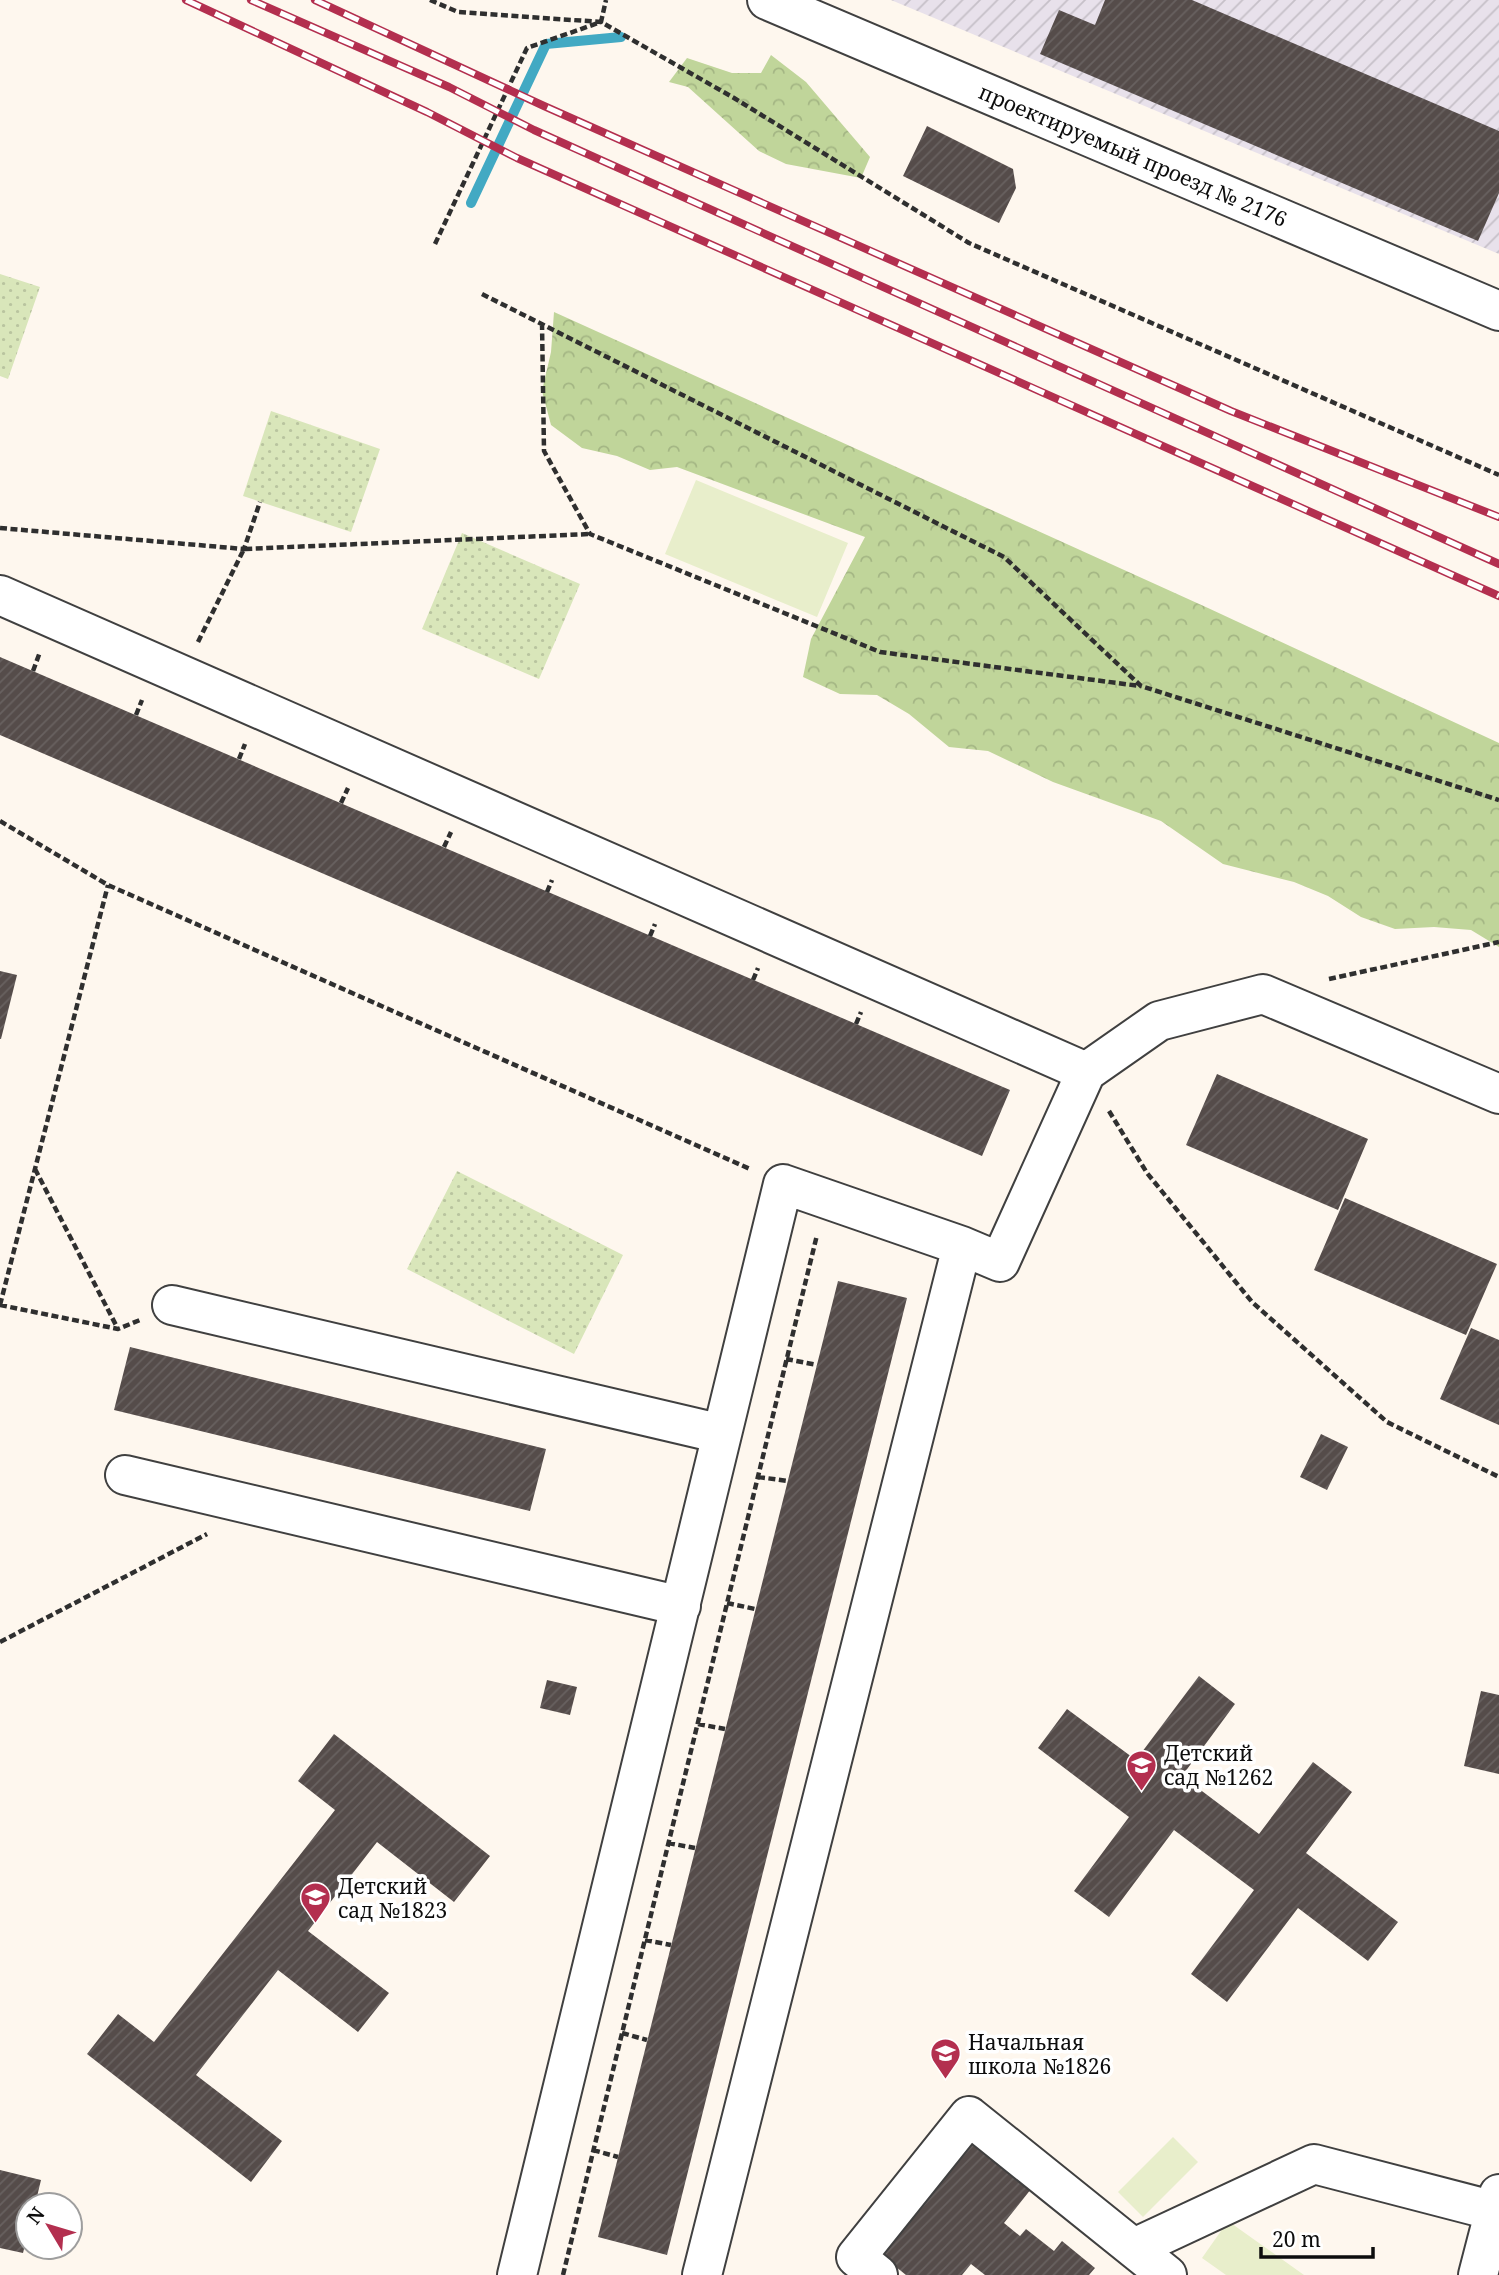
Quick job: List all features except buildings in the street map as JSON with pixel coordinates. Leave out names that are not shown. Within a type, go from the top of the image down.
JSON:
[{"type":"street","name":"проектируемый проезд № 2176","points":[[767,0],[1499,310]]},
{"type":"street","points":[[0,595],[1086,1072]]},
{"type":"street","points":[[517,2275],[783,1184],[962,1246],[1000,1262],[1086,1072],[1158,1020],[1263,994],[1499,1094]]},
{"type":"street","points":[[702,2275],[962,1246]]},
{"type":"street","points":[[172,1305],[722,1434]]},
{"type":"street","points":[[125,1475],[681,1606]]},
{"type":"street","points":[[878,2275],[856,2257],[969,2116],[1167,2275]]},
{"type":"street","points":[[1134,2248],[1314,2164],[1497,2202],[1478,2275]]},
{"type":"path","points":[[430,0],[458,12],[601,22],[734,98],[969,243],[1499,475]]},
{"type":"path","points":[[601,22],[606,0]]},
{"type":"path","points":[[435,244],[527,48],[601,22]]},
{"type":"path","points":[[482,294],[1004,557],[1141,686]]},
{"type":"path","points":[[542,323],[544,451],[590,534]]},
{"type":"path","points":[[182,675],[244,549],[260,502]]},
{"type":"path","points":[[0,528],[244,549],[590,534],[880,652],[1141,686],[1499,800]]},
{"type":"path","points":[[0,821],[107,885],[783,1184]]},
{"type":"path","points":[[107,885],[0,1305],[118,1329],[172,1305]]},
{"type":"path","points":[[1328,979],[1499,942]]},
{"type":"path","points":[[1086,1072],[1147,1174],[1252,1302],[1387,1422],[1499,1477]]},
{"type":"path","points":[[34,1170],[118,1329]]},
{"type":"path","points":[[563,2275],[826,1199]]},
{"type":"path","points":[[786,1359],[817,1365]]},
{"type":"path","points":[[758,1477],[788,1481]]},
{"type":"path","points":[[0,1642],[259,1507]]},
{"type":"path","points":[[727,1603],[755,1609]]},
{"type":"path","points":[[698,1724],[725,1729]]},
{"type":"path","points":[[668,1843],[695,1848]]},
{"type":"path","points":[[645,1940],[671,1945]]},
{"type":"path","points":[[622,2033],[647,2040]]},
{"type":"path","points":[[593,2150],[618,2157]]},
{"type":"shaded area","points":[[891,0],[1499,0],[1499,254]]},
{"type":"green space","points":[[771,55],[806,82],[870,157],[861,178],[786,164],[759,151],[688,87],[669,82],[687,58],[732,73],[761,73]]},
{"type":"green space","points":[[0,274],[40,287],[8,379],[0,376]]},
{"type":"green space","points":[[554,312],[1499,743],[1499,947],[1471,930],[1434,927],[1395,929],[1361,917],[1328,896],[1294,882],[1223,864],[1161,821],[1053,782],[988,751],[949,747],[909,714],[877,695],[840,694],[803,677],[811,639],[865,537],[677,467],[650,470],[617,456],[582,448],[551,425],[542,391],[551,352]]},
{"type":"green space","points":[[271,411],[380,449],[351,532],[243,496]]},
{"type":"green space","points":[[696,480],[848,543],[817,617],[665,554]]},
{"type":"green space","points":[[462,533],[580,584],[539,679],[422,629]]},
{"type":"green space","points":[[457,1171],[623,1255],[574,1354],[407,1269]]},
{"type":"green space","points":[[1173,2137],[1198,2162],[1143,2217],[1118,2192]]},
{"type":"green space","points":[[1228,2221],[1304,2275],[1226,2275],[1202,2258]]},
{"type":"waterway","points":[[471,203],[546,44],[621,37]]},
{"type":"railway","points":[[186,0],[427,112],[517,158],[1499,596]]},
{"type":"railway","points":[[251,0],[449,87],[534,130],[1499,564]]},
{"type":"railway","points":[[315,0],[544,106],[1231,411],[1499,517]]},
{"type":"place","name":"Детский сад №1262","points":[[1141,1792]]},
{"type":"place","name":"Детский сад №1823","points":[[315,1925]]},
{"type":"place","name":"Начальная школа №1826","points":[[945,2081]]}]
